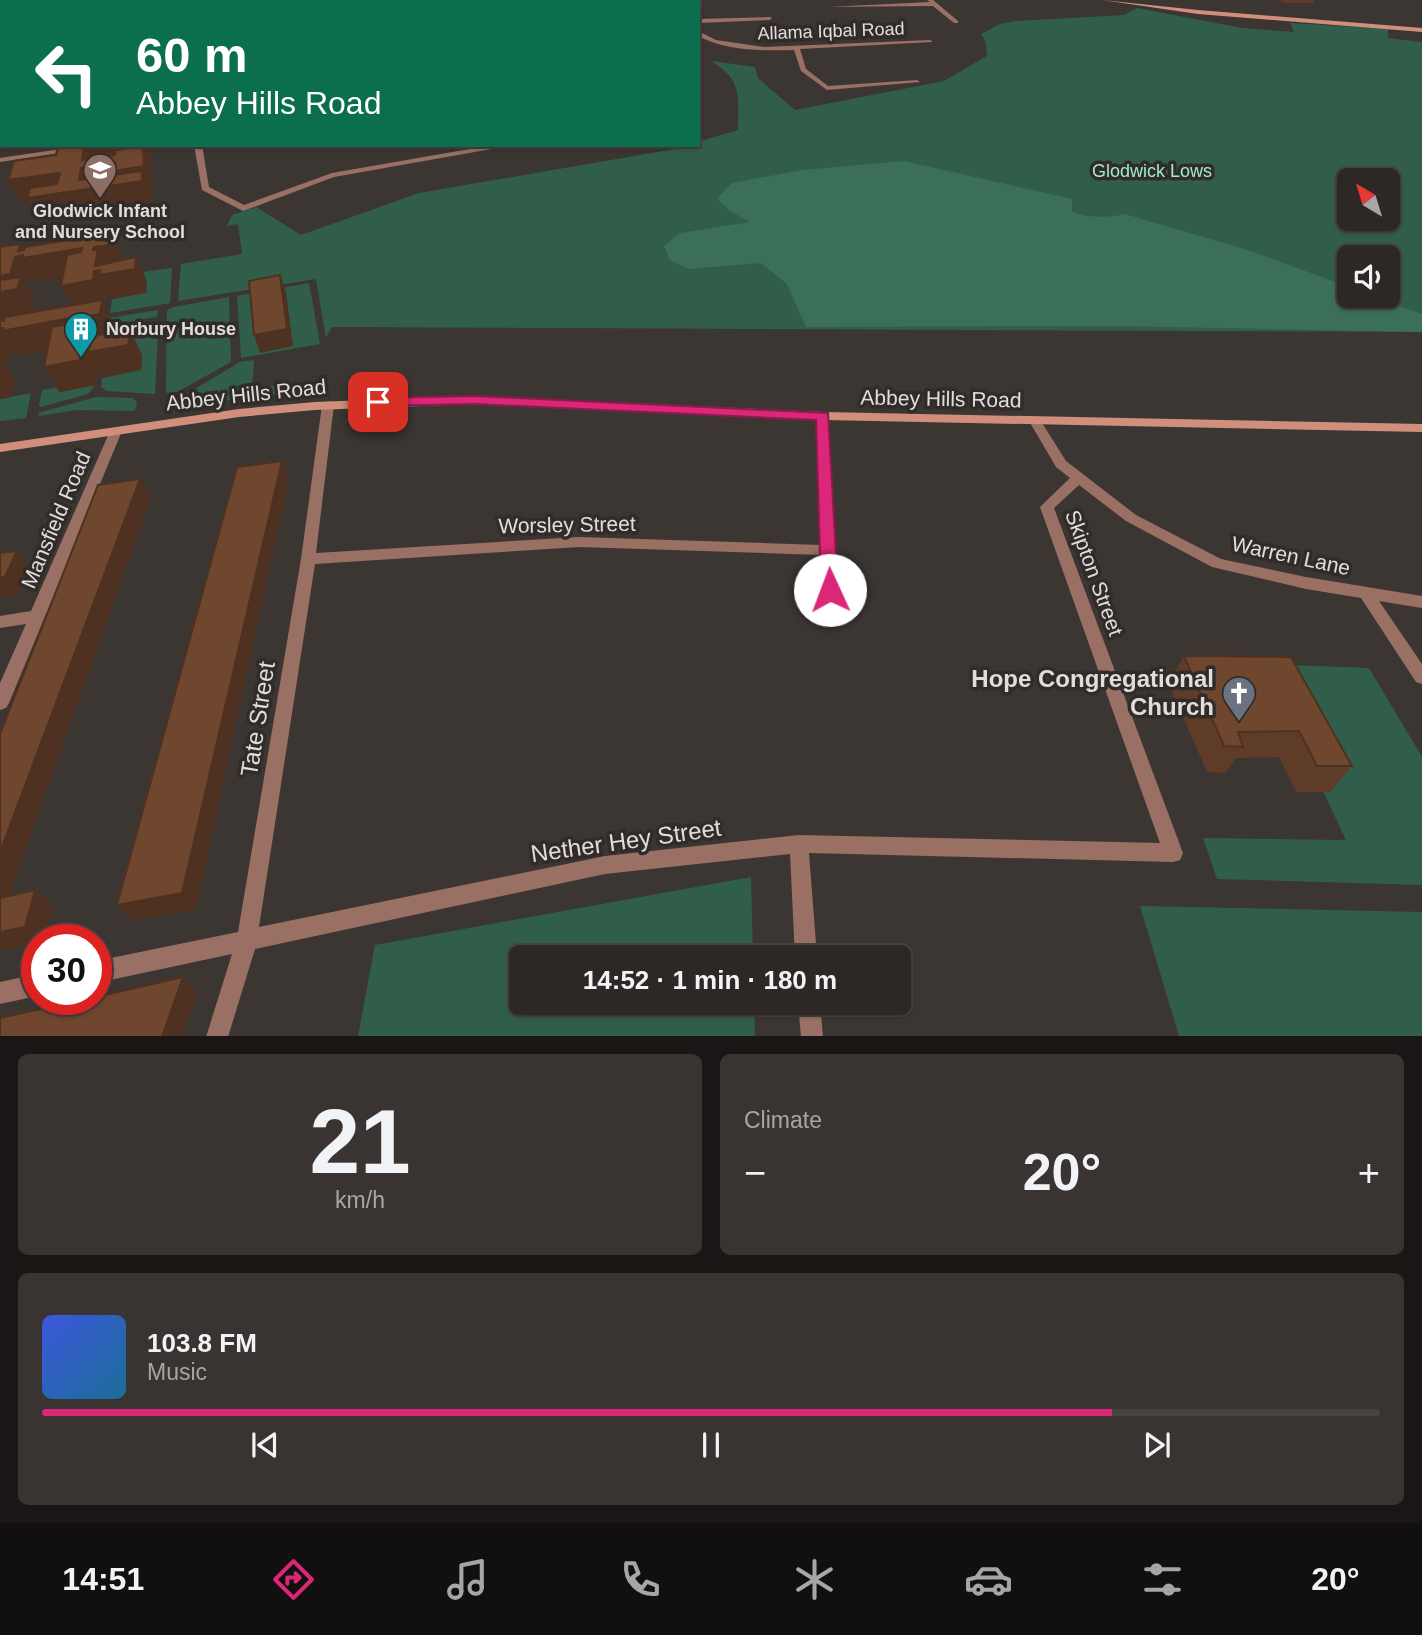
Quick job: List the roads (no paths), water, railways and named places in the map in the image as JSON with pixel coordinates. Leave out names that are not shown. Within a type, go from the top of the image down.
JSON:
[{"type":"main road","points":[[1105,0],[1198,12],[1422,30]]},
{"type":"main road","name":"Abbey Hills Road","points":[[0,448],[239,413],[328,405],[475,400],[823,416],[1422,428]]},
{"type":"street","points":[[830,7],[932,2],[956,22]]},
{"type":"street","points":[[700,21],[770,18]]},
{"type":"street","name":"Allama Iqbal Road","points":[[700,34],[714,42],[764,49],[930,42]]},
{"type":"street","points":[[796,47],[803,70],[827,88],[917,82]]},
{"type":"street","points":[[0,160],[93,147]]},
{"type":"street","points":[[198,147],[205,188],[243,208],[332,175],[497,147]]},
{"type":"street","name":"Tate Street","points":[[217,1036],[247,940],[308,559],[328,405]]},
{"type":"street","points":[[823,416],[830,590]]},
{"type":"street","name":"Warren Lane","points":[[1035,421],[1061,464],[1131,518],[1217,563],[1422,602]]},
{"type":"street","name":"Mansfield Road","points":[[0,703],[116,430]]},
{"type":"street","name":"Skipton Street","points":[[1079,477],[1047,507],[1173,853]]},
{"type":"street","name":"Worsley Street","points":[[308,559],[579,542],[828,550]]},
{"type":"street","points":[[1366,593],[1422,677]]},
{"type":"street","points":[[0,622],[38,616]]},
{"type":"street","points":[[799,844],[805,945]]},
{"type":"street","name":"Nether Hey Street","points":[[112,969],[605,865],[799,844],[1173,853]]},
{"type":"street","points":[[0,993],[21,988]]},
{"type":"street","points":[[810,1015],[812,1036]]},
{"type":"place","name":"Glodwick Infant and Nursery School","points":[[100,200]]},
{"type":"place","name":"Norbury House","points":[[81,359]]},
{"type":"place","name":"Hope Congregational Church","points":[[1239,723]]},
{"type":"park label","name":"Glodwick Lows","points":[[1152,171]]}]
